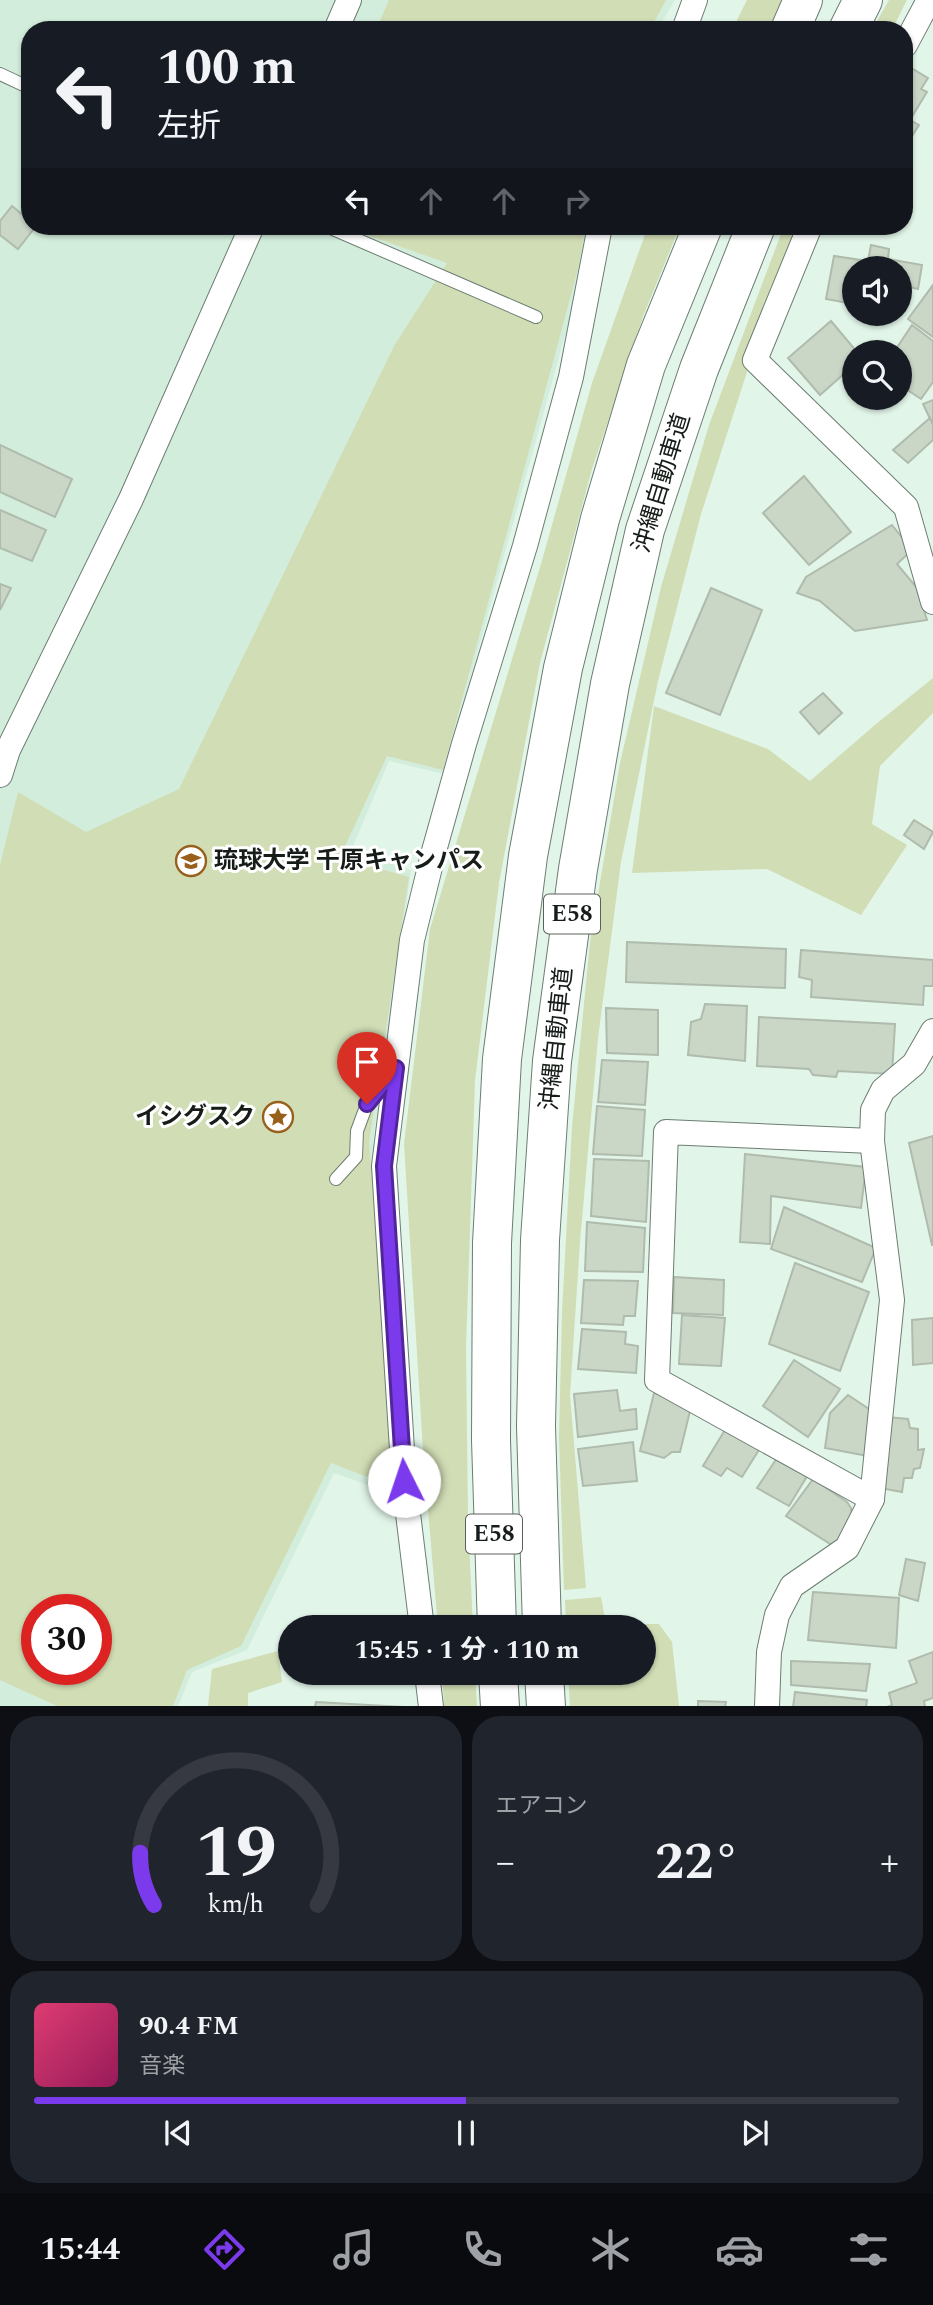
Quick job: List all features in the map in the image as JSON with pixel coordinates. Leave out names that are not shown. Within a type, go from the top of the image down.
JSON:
[{"type":"highway","points":[[794,21],[803,0]]},
{"type":"highway","points":[[852,21],[863,0]]},
{"type":"highway","name":"沖縄自動車道","points":[[496,1615],[491,1440],[492,1243],[502,1059],[528,856],[564,668],[600,519],[646,365],[699,235]]},
{"type":"highway","name":"沖縄自動車道","points":[[542,1615],[536,1426],[540,1240],[552,1060],[578,869],[610,684],[645,530],[699,369],[752,235]]},
{"type":"highway","points":[[499,1685],[500,1706]]},
{"type":"highway","points":[[545,1685],[546,1706]]},
{"type":"street","points":[[340,21],[349,0]]},
{"type":"street","points":[[687,21],[695,0]]},
{"type":"street","points":[[913,30],[929,0]]},
{"type":"street","points":[[0,775],[4,748],[131,499],[248,235]]},
{"type":"street","points":[[420,1615],[404,1481],[384,1166],[396,1068],[414,933],[464,744],[525,547],[571,377],[598,235]]},
{"type":"street","points":[[806,235],[755,360],[906,507],[933,602]]},
{"type":"street","points":[[767,1706],[769,1652],[777,1615],[792,1586],[847,1548],[872,1499],[892,1300],[872,1141],[873,1110],[883,1090],[914,1064],[933,1031]]},
{"type":"street","points":[[872,1141],[666,1132],[657,1380],[872,1499]]},
{"type":"street","points":[[429,1685],[432,1706]]},
{"type":"lane","points":[[0,74],[21,84]]},
{"type":"lane","points":[[347,235],[536,317]]},
{"type":"lane","points":[[336,1179],[356,1157],[357,1131],[367,1104],[396,1068]]},
{"type":"shaded area","name":"琉球大学 千原キャンパス","points":[[0,0],[675,0],[662,21],[21,21],[21,235],[588,235],[581,277],[444,774],[389,761],[351,851],[411,870],[373,1142],[399,1496],[334,1473],[247,1650],[192,1672],[178,1706],[0,1706]]},
{"type":"shaded area","points":[[389,0],[666,0],[655,21],[380,21]]},
{"type":"shaded area","points":[[747,0],[782,0],[772,21],[736,21]]},
{"type":"shaded area","points":[[889,0],[907,0],[896,21],[877,21]]},
{"type":"shaded area","name":"琉球大学 千原キャンパス","points":[[367,235],[584,235],[578,269],[443,770],[387,756],[340,857],[409,877],[369,1142],[396,1488],[331,1463],[241,1646],[187,1670],[173,1706],[57,1706],[0,1680],[0,865],[18,792],[86,832],[179,789],[394,346],[447,263]]},
{"type":"shaded area","points":[[645,235],[676,235],[644,314],[592,469],[540,663],[499,883],[475,1081],[466,1348],[468,1518],[472,1615],[437,1615],[423,1450],[404,1144],[430,929],[541,564],[592,383]]},
{"type":"shaded area","points":[[781,235],[799,235],[761,329],[701,514],[658,681],[621,862],[598,1038],[570,1395],[586,1588],[564,1590],[559,1438],[562,1312],[572,1127],[590,942],[620,763],[661,587],[709,425]]},
{"type":"shaded area","points":[[933,678],[933,713],[880,766],[872,824],[907,845],[861,915],[767,869],[632,873],[654,706],[768,749],[810,781]]},
{"type":"shaded area","points":[[601,1597],[604,1615],[566,1615],[565,1600]]},
{"type":"shaded area","points":[[656,1624],[659,1624],[672,1642],[679,1706],[570,1706],[569,1685],[656,1685]]},
{"type":"shaded area","points":[[278,1651],[278,1683],[248,1693],[248,1706],[208,1706],[212,1669]]},
{"type":"shaded area","points":[[443,1685],[476,1685],[477,1706],[444,1706]]},
{"type":"building","points":[[913,69],[928,78],[921,89],[927,92],[913,115]]},
{"type":"building","points":[[913,122],[919,125],[913,134]]},
{"type":"building","points":[[12,206],[21,214],[21,235],[29,235],[18,249],[0,235],[0,221]]},
{"type":"building","points":[[871,245],[889,249],[888,256],[869,256]]},
{"type":"building","points":[[834,256],[842,257],[842,302],[826,299]]},
{"type":"building","points":[[912,263],[922,265],[918,289],[912,288]]},
{"type":"building","points":[[933,285],[933,337],[912,322],[912,314]]},
{"type":"building","points":[[831,321],[847,340],[842,340],[842,376],[820,395],[788,358]]},
{"type":"building","points":[[912,325],[933,341],[933,382],[921,399],[912,393],[912,340],[902,340]]},
{"type":"building","points":[[933,400],[933,425],[923,404]]},
{"type":"building","points":[[930,418],[933,440],[908,463],[893,450]]},
{"type":"building","points":[[0,445],[72,479],[55,517],[0,492]]},
{"type":"building","points":[[804,476],[851,532],[809,565],[763,513]]},
{"type":"building","points":[[0,510],[46,530],[32,561],[0,548]]},
{"type":"building","points":[[892,525],[912,550],[897,564],[917,588],[927,620],[855,631],[820,601],[797,593],[806,577]]},
{"type":"building","points":[[0,584],[11,588],[0,610]]},
{"type":"building","points":[[711,588],[762,610],[720,715],[666,693]]},
{"type":"building","points":[[823,693],[842,713],[819,734],[800,712]]},
{"type":"building","points":[[914,820],[933,832],[924,849],[904,835]]},
{"type":"building","points":[[627,942],[786,949],[785,988],[626,982]]},
{"type":"building","points":[[801,950],[933,960],[933,986],[924,986],[923,1005],[811,997],[812,980],[799,977]]},
{"type":"building","points":[[705,1004],[747,1006],[745,1061],[688,1055],[691,1022],[701,1019]]},
{"type":"building","points":[[606,1008],[658,1010],[658,1055],[607,1053]]},
{"type":"building","points":[[759,1017],[895,1024],[892,1074],[838,1071],[836,1077],[813,1075],[809,1069],[757,1066]]},
{"type":"building","points":[[602,1060],[648,1062],[645,1105],[598,1102]]},
{"type":"building","points":[[597,1106],[645,1110],[642,1156],[593,1154]]},
{"type":"building","points":[[933,1136],[933,1245],[932,1245],[909,1143]]},
{"type":"building","points":[[745,1154],[866,1167],[861,1208],[771,1196],[770,1244],[740,1242]]},
{"type":"building","points":[[594,1159],[649,1161],[646,1222],[591,1216]]},
{"type":"building","points":[[784,1207],[876,1248],[862,1282],[771,1249]]},
{"type":"building","points":[[587,1222],[645,1228],[643,1272],[585,1271]]},
{"type":"building","points":[[795,1263],[869,1292],[840,1371],[769,1344]]},
{"type":"building","points":[[674,1277],[724,1280],[723,1315],[673,1313]]},
{"type":"building","points":[[584,1280],[638,1281],[635,1316],[624,1316],[623,1325],[581,1323]]},
{"type":"building","points":[[682,1315],[725,1318],[721,1366],[679,1364]]},
{"type":"building","points":[[933,1318],[933,1363],[913,1365],[912,1320]]},
{"type":"building","points":[[582,1329],[626,1332],[625,1344],[638,1346],[636,1373],[578,1369]]},
{"type":"building","points":[[794,1360],[840,1389],[808,1437],[763,1406]]},
{"type":"building","points":[[617,1390],[620,1411],[636,1409],[637,1429],[578,1437],[574,1394]]},
{"type":"building","points":[[654,1393],[692,1403],[680,1452],[672,1452],[664,1458],[640,1451]]},
{"type":"building","points":[[848,1395],[875,1413],[868,1456],[825,1448],[830,1413]]},
{"type":"building","points":[[887,1417],[908,1419],[910,1428],[918,1429],[918,1450],[924,1449],[920,1468],[914,1469],[912,1478],[904,1478],[902,1492],[880,1488]]},
{"type":"building","points":[[728,1425],[762,1445],[742,1477],[727,1468],[721,1476],[703,1466]]},
{"type":"building","points":[[633,1442],[637,1481],[583,1486],[578,1449]]},
{"type":"building","points":[[779,1455],[809,1473],[789,1506],[757,1488]]},
{"type":"building","points":[[813,1479],[847,1502],[851,1508],[852,1517],[835,1547],[786,1516]]},
{"type":"building","points":[[906,1559],[925,1563],[918,1601],[899,1595]]},
{"type":"building","points":[[813,1592],[899,1598],[896,1648],[808,1640]]},
{"type":"building","points":[[933,1652],[933,1698],[924,1701],[925,1706],[890,1706],[892,1705],[889,1693],[917,1683],[909,1661]]},
{"type":"building","points":[[791,1661],[870,1664],[866,1691],[791,1685]]},
{"type":"building","points":[[795,1692],[867,1700],[866,1706],[793,1706]]},
{"type":"building","points":[[698,1701],[726,1702],[725,1706],[698,1706]]},
{"type":"building","points":[[316,1702],[386,1706],[315,1706]]},
{"type":"place","name":"琉球大学 千原キャンパス","points":[[191,861]]},
{"type":"place","name":"イシグスク","points":[[278,1117]]},
{"type":"route","points":[[367,1104],[396,1068],[384,1166],[404,1481]]}]
